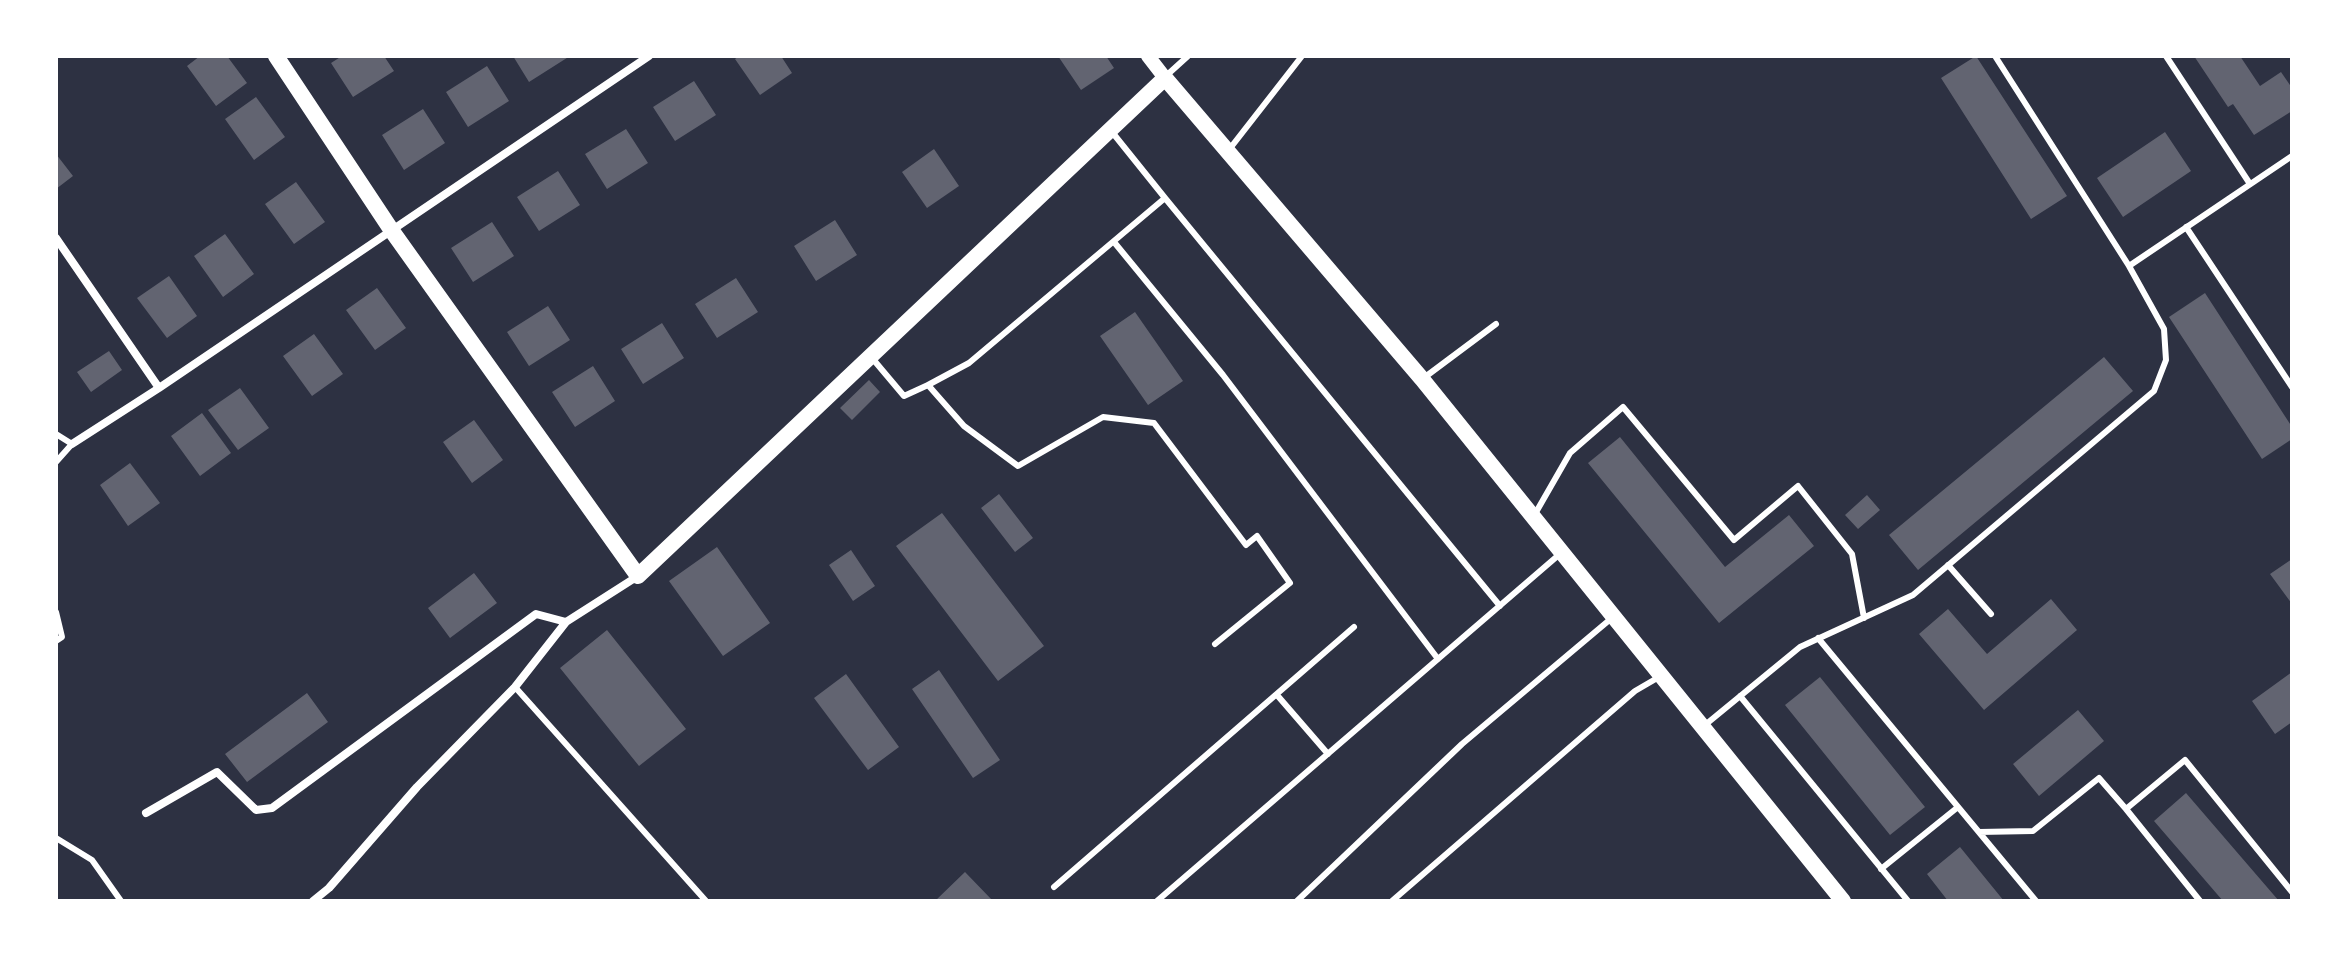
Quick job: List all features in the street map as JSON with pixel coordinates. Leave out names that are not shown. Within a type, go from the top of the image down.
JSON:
[{"type":"main road","points":[[276,56],[392,231],[638,576],[1165,78],[1422,379],[1843,901]]},
{"type":"street","points":[[72,444],[649,56]]},
{"type":"street","points":[[1148,56],[1165,78]]},
{"type":"street","points":[[56,238],[159,388]]},
{"type":"street","points":[[313,901],[329,888],[417,787],[515,687],[566,622],[638,576]]},
{"type":"street","points":[[146,813],[217,772],[256,810],[272,808],[536,614],[566,622]]},
{"type":"lane","points":[[1165,78],[1188,56]]},
{"type":"lane","points":[[1228,151],[1302,56]]},
{"type":"lane","points":[[1702,727],[1800,647],[1913,595],[2154,391],[2166,360],[2164,329],[2129,266],[1995,56]]},
{"type":"lane","points":[[2166,56],[2250,184]]},
{"type":"lane","points":[[1110,130],[1500,606]]},
{"type":"lane","points":[[2129,266],[2292,156]]},
{"type":"lane","points":[[870,356],[904,396],[928,385],[969,363],[1165,198]]},
{"type":"lane","points":[[2186,227],[2292,387]]},
{"type":"lane","points":[[1114,242],[1223,375],[1438,659]]},
{"type":"lane","points":[[1422,379],[1496,324]]},
{"type":"lane","points":[[928,385],[964,426],[1018,466],[1103,417],[1154,423],[1246,545],[1257,536],[1290,583],[1215,644]]},
{"type":"lane","points":[[1532,517],[1570,453],[1623,407],[1734,540],[1798,486],[1852,554],[1864,618]]},
{"type":"lane","points":[[56,434],[72,444],[56,462]]},
{"type":"lane","points":[[1157,901],[1561,553]]},
{"type":"lane","points":[[1948,565],[1991,614]]},
{"type":"lane","points":[[56,612],[62,637],[56,641]]},
{"type":"lane","points":[[1297,901],[1462,744],[1613,617]]},
{"type":"lane","points":[[1054,887],[1354,627]]},
{"type":"lane","points":[[1818,638],[2036,901]]},
{"type":"lane","points":[[1392,901],[1635,691],[1661,676]]},
{"type":"lane","points":[[515,687],[706,901]]},
{"type":"lane","points":[[1277,695],[1328,754]]},
{"type":"lane","points":[[1740,696],[1908,901]]},
{"type":"lane","points":[[2126,809],[2185,760],[2292,892]]},
{"type":"lane","points":[[1979,832],[2033,831],[2099,778],[2200,901]]},
{"type":"lane","points":[[1881,869],[1958,807]]},
{"type":"lane","points":[[56,838],[92,860],[121,901]]},
{"type":"building","points":[[200,56],[227,56],[247,83],[216,106],[187,66]]},
{"type":"building","points":[[342,56],[384,56],[394,71],[353,97],[331,63]]},
{"type":"building","points":[[513,56],[570,56],[529,82]]},
{"type":"building","points":[[739,56],[781,56],[792,73],[760,95],[735,59]]},
{"type":"building","points":[[1058,56],[1106,56],[1114,68],[1081,90]]},
{"type":"building","points":[[1976,56],[2067,196],[2031,219],[1941,78]]},
{"type":"building","points":[[2194,56],[2240,56],[2260,86],[2281,72],[2292,88],[2292,111],[2254,135],[2233,104],[2228,107]]},
{"type":"building","points":[[487,66],[509,101],[468,127],[446,92]]},
{"type":"building","points":[[694,81],[716,115],[675,141],[653,107]]},
{"type":"building","points":[[256,97],[285,137],[254,160],[225,119]]},
{"type":"building","points":[[423,109],[445,143],[404,170],[382,135]]},
{"type":"building","points":[[626,129],[648,163],[607,189],[585,154]]},
{"type":"building","points":[[2165,132],[2191,171],[2123,217],[2097,178]]},
{"type":"building","points":[[934,149],[959,186],[927,208],[902,172]]},
{"type":"building","points":[[56,154],[73,176],[56,189]]},
{"type":"building","points":[[558,171],[580,205],[539,231],[517,197]]},
{"type":"building","points":[[296,182],[325,222],[294,244],[265,204]]},
{"type":"building","points":[[835,220],[857,255],[816,281],[794,246]]},
{"type":"building","points":[[492,222],[514,256],[473,282],[451,248]]},
{"type":"building","points":[[225,234],[254,274],[223,297],[194,256]]},
{"type":"building","points":[[169,276],[197,316],[167,338],[137,298]]},
{"type":"building","points":[[736,278],[758,312],[717,338],[695,304]]},
{"type":"building","points":[[377,288],[406,328],[375,350],[346,310]]},
{"type":"building","points":[[2205,293],[2292,427],[2292,439],[2262,459],[2169,317]]},
{"type":"building","points":[[548,306],[570,340],[529,366],[507,332]]},
{"type":"building","points":[[1135,312],[1183,381],[1148,405],[1100,336]]},
{"type":"building","points":[[662,323],[684,358],[643,384],[621,349]]},
{"type":"building","points":[[314,334],[343,374],[312,396],[283,356]]},
{"type":"building","points":[[109,351],[122,370],[91,392],[77,372]]},
{"type":"building","points":[[2104,357],[2133,391],[1918,570],[1889,535]]},
{"type":"building","points":[[593,366],[615,401],[575,427],[552,392]]},
{"type":"building","points":[[869,380],[880,392],[852,420],[840,408]]},
{"type":"building","points":[[240,388],[269,428],[238,450],[208,410]]},
{"type":"building","points":[[202,413],[231,453],[200,476],[171,436]]},
{"type":"building","points":[[474,420],[503,460],[472,483],[443,442]]},
{"type":"building","points":[[1620,437],[1725,567],[1789,515],[1814,546],[1719,623],[1588,463]]},
{"type":"building","points":[[130,463],[160,503],[128,526],[100,485]]},
{"type":"building","points":[[999,494],[1033,538],[1015,552],[981,508]]},
{"type":"building","points":[[1867,495],[1880,510],[1858,529],[1845,515]]},
{"type":"building","points":[[942,513],[1044,646],[998,681],[896,546]]},
{"type":"building","points":[[717,547],[770,623],[723,656],[669,581]]},
{"type":"building","points":[[851,550],[875,586],[853,601],[829,565]]},
{"type":"building","points":[[2292,559],[2292,604],[2270,574]]},
{"type":"building","points":[[474,573],[497,603],[450,638],[428,608]]},
{"type":"building","points":[[2051,599],[2077,630],[1984,710],[1919,634],[1948,609],[1987,654]]},
{"type":"building","points":[[607,630],[686,729],[639,766],[560,668]]},
{"type":"building","points":[[939,670],[1000,760],[973,778],[912,689]]},
{"type":"building","points":[[2292,672],[2292,722],[2275,734],[2252,701]]},
{"type":"building","points":[[846,674],[899,747],[868,770],[814,698]]},
{"type":"building","points":[[1820,677],[1925,807],[1890,835],[1785,705]]},
{"type":"building","points":[[307,693],[328,722],[247,782],[225,754]]},
{"type":"building","points":[[2078,710],[2104,741],[2039,796],[2013,764]]},
{"type":"building","points":[[2186,793],[2279,901],[2223,901],[2154,821]]},
{"type":"building","points":[[1960,847],[2004,901],[1948,901],[1927,874]]},
{"type":"building","points":[[965,872],[993,901],[935,901]]}]
